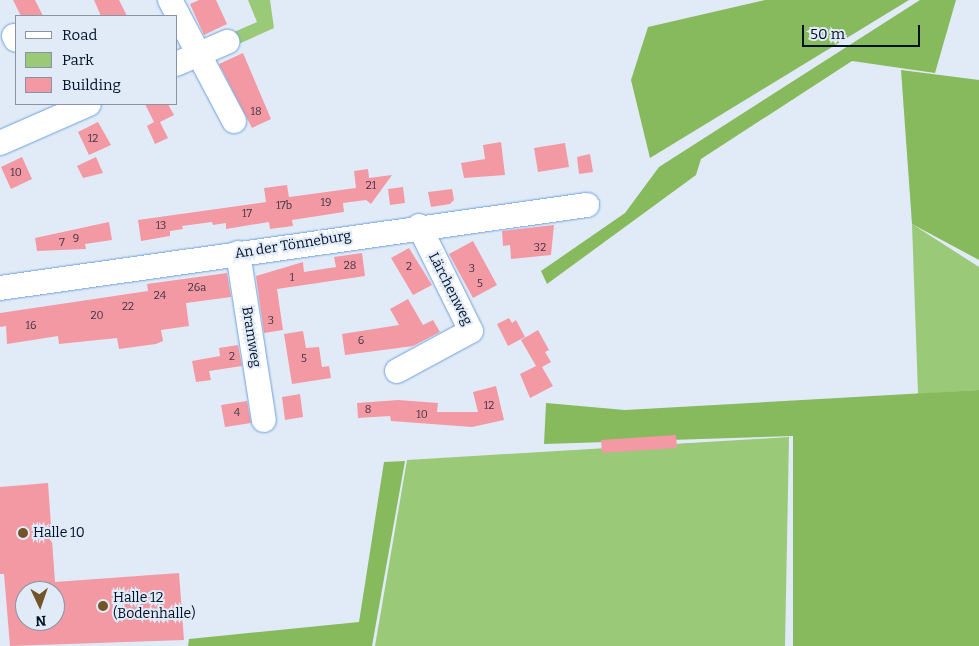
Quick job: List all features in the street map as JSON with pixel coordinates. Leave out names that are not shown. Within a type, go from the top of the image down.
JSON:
[{"type":"street","points":[[170,0],[174,15]]},
{"type":"street","points":[[178,30],[186,60],[234,121]]},
{"type":"street","points":[[186,60],[227,42]]},
{"type":"street","points":[[0,143],[51,111],[84,105]]},
{"type":"street","name":"An der Tönneburg","points":[[0,288],[419,226],[587,205]]},
{"type":"street","name":"Lärchenweg","points":[[397,371],[471,331],[419,226]]},
{"type":"street","name":"Bramweg","points":[[238,253],[264,420]]},
{"type":"green space","points":[[248,0],[270,0],[274,28],[212,56],[206,44],[257,22]]},
{"type":"green space","points":[[765,0],[909,0],[650,158],[631,80],[648,27]]},
{"type":"green space","points":[[920,0],[956,0],[935,73],[852,61],[701,159],[696,175],[547,284],[541,271],[625,213],[659,167]]},
{"type":"green space","points":[[901,70],[979,80],[979,260],[912,224]]},
{"type":"green space","points":[[912,224],[979,267],[979,390],[918,394]]},
{"type":"green space","points":[[979,390],[979,646],[793,646],[793,436],[544,444],[546,403],[625,410]]},
{"type":"green space","points":[[789,437],[785,646],[375,646],[407,460]]},
{"type":"green space","points":[[405,461],[372,646],[188,646],[189,639],[359,622],[384,462]]},
{"type":"building","points":[[13,0],[35,0],[42,15],[20,15]]},
{"type":"building","points":[[94,0],[119,0],[126,15],[101,15]]},
{"type":"building","points":[[199,0],[216,0],[227,24],[204,35],[190,4]]},
{"type":"building","points":[[243,53],[271,119],[252,128],[219,64]]},
{"type":"building","points":[[146,105],[169,105],[174,115],[160,122],[168,138],[155,144],[147,126],[154,122]]},
{"type":"building","points":[[98,122],[111,145],[89,155],[78,132]]},
{"type":"building","points":[[501,142],[505,175],[464,178],[461,163],[485,159],[483,145]]},
{"type":"building","points":[[565,143],[569,167],[538,172],[534,148]]},
{"type":"building","points":[[590,154],[593,172],[579,174],[577,157]]},
{"type":"building","points":[[22,157],[32,179],[11,189],[1,167]]},
{"type":"building","points":[[96,157],[103,173],[83,178],[77,166]]},
{"type":"building","points":[[368,169],[369,178],[392,175],[371,204],[366,200],[343,203],[344,212],[292,220],[293,226],[270,229],[269,222],[226,229],[226,223],[213,225],[212,222],[182,226],[183,229],[170,231],[170,236],[141,241],[138,220],[266,202],[264,188],[287,185],[289,197],[356,188],[354,171]]},
{"type":"building","points":[[403,187],[405,203],[390,205],[388,189]]},
{"type":"building","points":[[452,189],[454,200],[450,204],[431,207],[428,192]]},
{"type":"building","points":[[109,222],[112,240],[85,244],[86,249],[37,251],[35,238]]},
{"type":"building","points":[[554,225],[551,255],[511,259],[510,245],[503,246],[502,231]]},
{"type":"building","points":[[473,241],[497,285],[473,298],[449,254]]},
{"type":"building","points":[[409,248],[432,285],[413,295],[391,258]]},
{"type":"building","points":[[362,253],[365,276],[277,289],[283,330],[264,333],[256,276],[303,262],[304,272],[336,267],[334,257]]},
{"type":"building","points":[[227,273],[231,297],[186,303],[189,326],[161,330],[163,341],[156,344],[119,349],[117,338],[59,344],[58,336],[7,344],[6,326],[0,327],[0,313],[148,291],[147,284]]},
{"type":"building","points":[[408,299],[423,325],[433,320],[440,332],[413,346],[345,355],[342,334],[399,325],[390,309]]},
{"type":"building","points":[[509,318],[512,323],[516,320],[525,337],[508,346],[497,324]]},
{"type":"building","points":[[538,330],[549,350],[545,352],[551,362],[542,367],[553,386],[530,398],[520,374],[536,366],[521,340]]},
{"type":"building","points":[[303,331],[306,348],[319,347],[322,367],[329,366],[331,378],[292,384],[284,334]]},
{"type":"building","points":[[238,345],[242,366],[209,371],[211,380],[196,382],[192,361],[220,356],[219,348]]},
{"type":"building","points":[[496,386],[504,420],[472,427],[391,421],[390,416],[358,418],[357,403],[398,400],[438,403],[437,412],[478,412],[473,392]]},
{"type":"building","points":[[300,394],[303,417],[285,420],[282,397]]},
{"type":"building","points":[[247,401],[251,423],[225,427],[221,405]]},
{"type":"building","points":[[676,435],[677,448],[602,453],[601,440]]},
{"type":"building","points":[[48,483],[55,581],[15,581],[15,631],[65,631],[65,581],[179,573],[184,640],[10,646],[4,574],[0,574],[0,487]]},
{"type":"place","name":"Halle 10","points":[[23,533]]},
{"type":"place","name":"Halle 12 (Bodenhalle)","points":[[103,606]]}]
